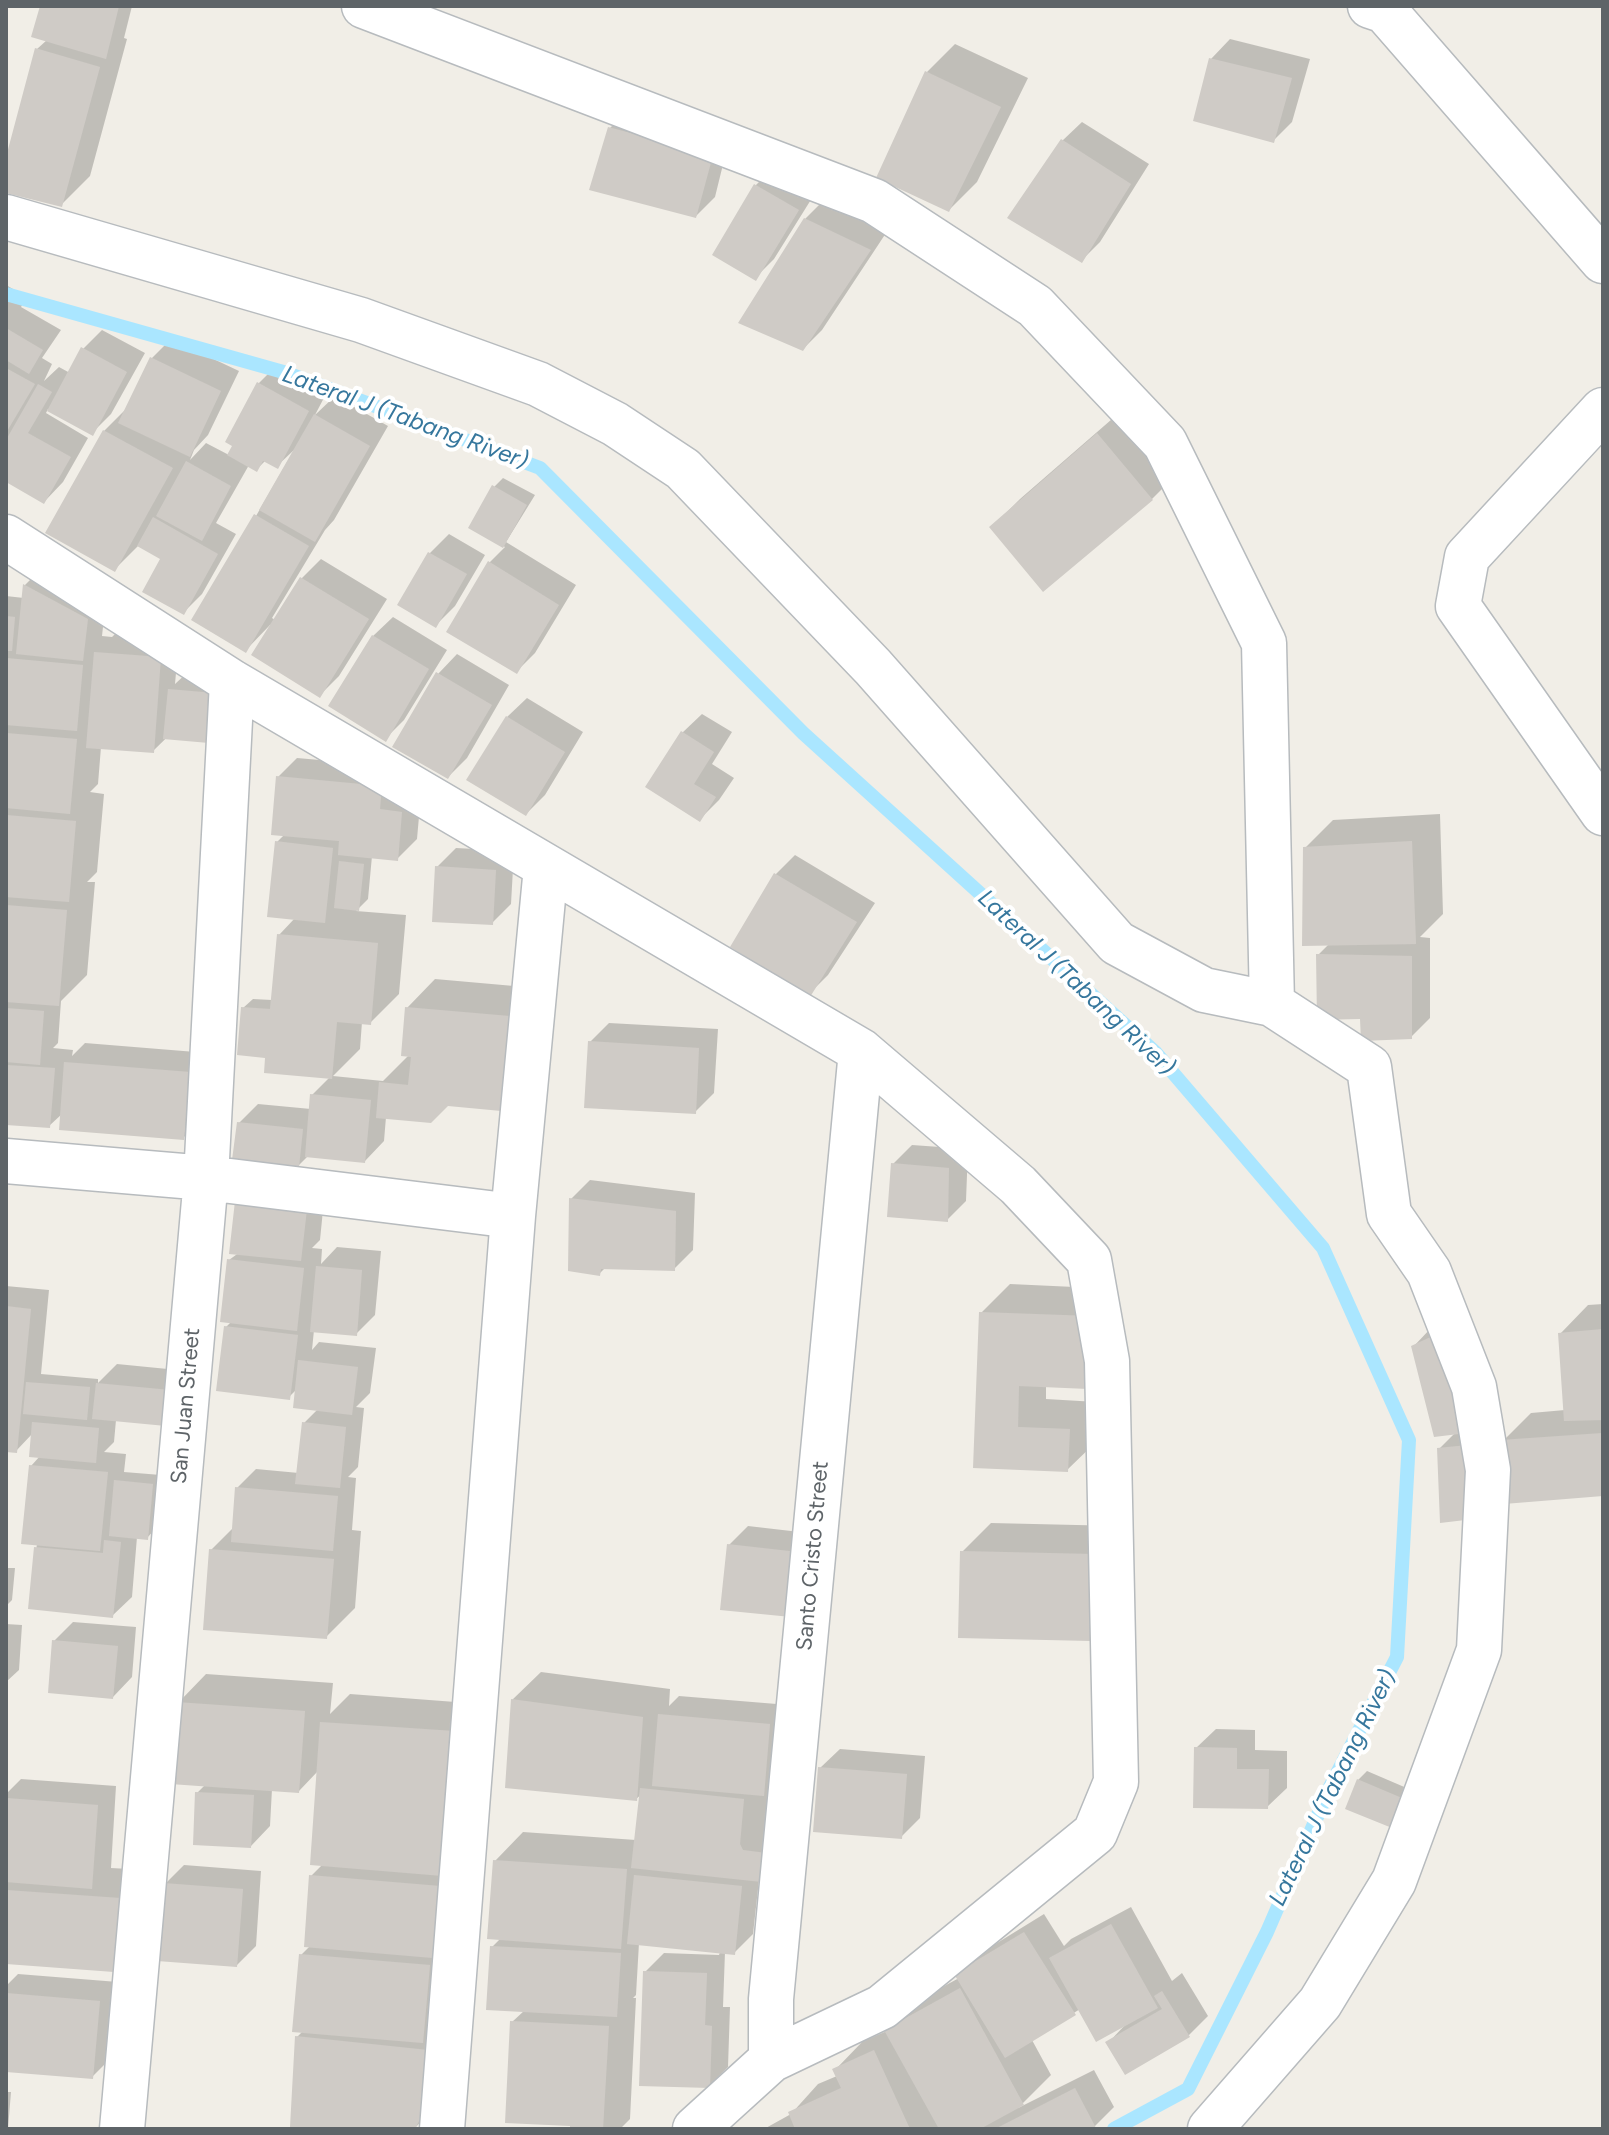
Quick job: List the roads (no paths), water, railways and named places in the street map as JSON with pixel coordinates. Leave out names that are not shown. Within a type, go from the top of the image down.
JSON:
[{"type":"street","points":[[364,6],[874,201],[1035,306],[1165,443],[1264,643],[1272,1004]]},
{"type":"street","points":[[1380,8],[1603,261]]},
{"type":"street","points":[[6,217],[361,320],[538,384],[615,424],[683,469],[873,667],[1117,943],[1204,990],[1272,1004],[1369,1067],[1389,1214],[1429,1272],[1474,1387],[1488,1470],[1479,1650],[1394,1881],[1320,2003],[1210,2129]]},
{"type":"street","points":[[1603,410],[1467,557],[1458,606],[1603,813]]},
{"type":"street","points":[[6,537],[232,682],[861,1051],[1018,1185],[1089,1260],[1107,1361],[1116,1782],[1095,1833],[882,2007],[771,2060],[695,2129]]},
{"type":"street","name":"San Juan Street","points":[[122,2129],[206,1178],[232,682]]},
{"type":"street","points":[[442,2129],[513,1216],[546,867]]},
{"type":"street","name":"Santo Cristo Street","points":[[771,2060],[771,1999],[861,1051]]},
{"type":"street","points":[[6,1161],[206,1178],[513,1216]]},
{"type":"waterway","name":"Lateral J (Tabang River)","points":[[6,294],[287,373],[540,468],[803,733],[1156,1053],[1323,1248],[1409,1440],[1397,1657],[1330,1787],[1267,1932],[1188,2089],[1114,2129]]}]
